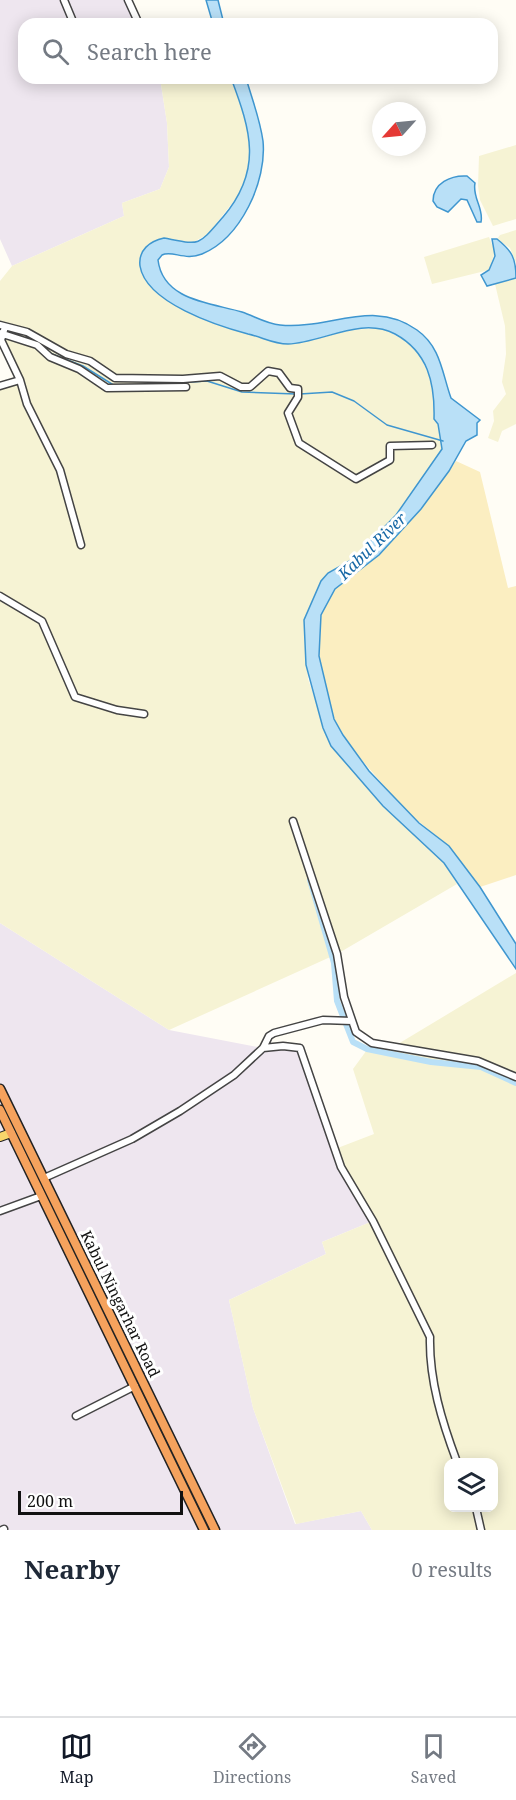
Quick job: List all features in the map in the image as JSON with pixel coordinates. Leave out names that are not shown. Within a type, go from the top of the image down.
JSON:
[{"type":"highway","name":"Kabul Ningarhar Road","points":[[0,1089],[215,1530]]},
{"type":"highway","name":"Kabul Ningarhar Road","points":[[0,1110],[204,1530]]},
{"type":"highway","points":[[98,1310],[106,1306]]},
{"type":"main road","points":[[0,1137],[11,1133]]},
{"type":"street","points":[[64,0],[72,18]]},
{"type":"street","points":[[128,0],[136,18]]},
{"type":"street","points":[[81,545],[60,470],[27,404],[20,380],[1,337],[2,326],[27,332],[66,354],[87,360],[115,378],[183,379],[220,376],[241,387],[250,387],[268,371],[279,373],[290,388],[297,389],[298,397],[288,413],[299,442],[356,479],[390,460],[390,446],[432,444]]},
{"type":"street","points":[[1,337],[20,338],[37,345],[50,357],[79,369],[107,388],[186,387]]},
{"type":"street","points":[[0,386],[20,380]]},
{"type":"street","points":[[0,596],[42,621],[75,697],[117,710],[144,714]]},
{"type":"street","points":[[293,821],[337,954],[356,1032],[372,1043],[478,1061],[516,1077]]},
{"type":"street","points":[[44,1178],[162,1122],[234,1075],[274,1033],[308,1022],[352,1021]]},
{"type":"street","points":[[265,1045],[300,1048],[341,1167],[373,1221],[430,1336],[430,1352],[440,1415],[456,1458]]},
{"type":"street","points":[[0,1210],[41,1196]]},
{"type":"street","points":[[76,1416],[135,1386]]},
{"type":"street","points":[[477,1512],[481,1530]]},
{"type":"shaded area","points":[[0,0],[127,0],[135,18],[18,18],[18,84],[161,84],[167,123],[169,167],[160,189],[122,203],[124,216],[12,266],[0,239]]},
{"type":"shaded area","points":[[161,84],[233,84],[249,136],[249,173],[244,188],[208,234],[190,244],[173,239],[141,270],[154,287],[189,313],[249,334],[312,340],[351,330],[381,328],[410,343],[418,352],[431,379],[435,421],[438,423],[442,449],[396,515],[353,560],[321,581],[304,620],[308,679],[331,745],[383,806],[444,863],[457,884],[337,954],[169,1030],[0,923],[0,383],[15,378],[0,336],[0,281],[12,266],[124,216],[122,203],[160,189],[169,167],[167,123]]},
{"type":"shaded area","points":[[516,145],[516,219],[493,226],[480,200],[479,156]]},
{"type":"shaded area","points":[[516,230],[516,263],[510,248],[497,239],[500,235]]},
{"type":"shaded area","points":[[489,237],[495,252],[489,270],[432,284],[424,257]]},
{"type":"shaded area","points":[[516,278],[516,424],[502,431],[498,442],[488,438],[494,421],[493,411],[506,394],[502,382],[506,354],[505,326],[495,284]]},
{"type":"shaded area","points":[[0,923],[169,1030],[263,1048],[297,1046],[335,1149],[373,1221],[322,1242],[326,1254],[229,1300],[253,1408],[295,1524],[361,1511],[372,1530],[0,1530]]},
{"type":"shaded area","points":[[516,973],[516,1530],[372,1530],[361,1511],[296,1524],[253,1408],[229,1300],[326,1254],[322,1242],[373,1221],[335,1149],[374,1134],[353,1069],[372,1043],[393,1047]]},
{"type":"sand","points":[[456,461],[480,472],[508,588],[516,586],[516,875],[480,887],[449,846],[407,812],[353,750],[334,719],[319,656],[321,615],[335,589],[379,555],[421,509]]},
{"type":"water","points":[[206,0],[218,0],[222,18],[211,18]]},
{"type":"water","name":"Kabul River","points":[[233,84],[248,84],[263,141],[261,173],[249,206],[229,235],[202,254],[196,256],[162,255],[158,260],[162,274],[169,284],[191,298],[280,325],[298,325],[367,316],[384,316],[400,321],[417,330],[431,344],[440,361],[451,398],[480,420],[477,423],[477,435],[466,441],[449,471],[421,509],[379,555],[335,589],[321,615],[319,656],[334,719],[343,735],[369,771],[419,823],[449,846],[480,887],[516,944],[516,969],[444,863],[383,806],[331,746],[323,728],[306,665],[304,620],[321,581],[328,573],[353,559],[396,515],[442,449],[438,424],[434,419],[431,381],[422,359],[406,341],[382,329],[355,329],[301,343],[283,344],[219,325],[169,302],[145,279],[140,266],[143,251],[154,241],[164,238],[185,242],[203,239],[236,200],[244,183],[248,166],[248,133]]},
{"type":"water","points":[[467,176],[475,183],[481,222],[477,222],[467,200],[461,199],[448,212],[437,207],[433,201],[436,189],[444,181]]},
{"type":"water","points":[[492,239],[497,239],[510,251],[514,260],[516,278],[487,286],[481,275],[489,270],[495,256]]},
{"type":"waterway","points":[[5,330],[18,333]]},
{"type":"waterway","points":[[26,335],[37,342]]},
{"type":"waterway","points":[[45,349],[83,366],[115,386]]},
{"type":"waterway","points":[[140,385],[207,381],[242,392],[296,394]]},
{"type":"waterway","points":[[300,394],[332,392],[354,401],[387,425],[443,441]]},
{"type":"waterway","points":[[310,880],[334,963],[337,1001],[353,1042],[367,1049],[431,1062],[481,1067],[516,1083]]}]
